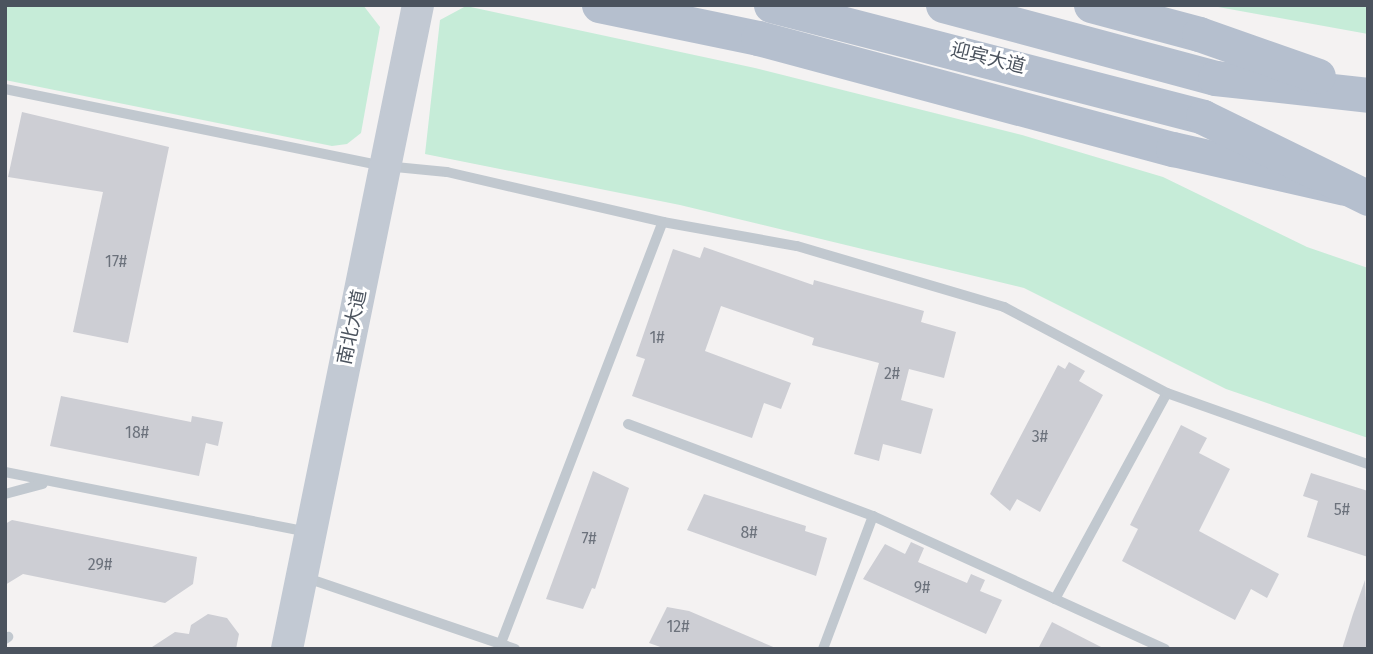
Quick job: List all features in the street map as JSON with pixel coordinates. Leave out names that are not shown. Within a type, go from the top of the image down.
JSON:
[{"type":"main road","points":[[599,5],[758,38],[1174,149],[1356,193]]},
{"type":"main road","name":"迎宾大道","points":[[771,5],[1203,117],[1356,193]]},
{"type":"main road","name":"迎宾大道","points":[[943,5],[1215,78],[1368,94]]},
{"type":"main road","points":[[1091,5],[1199,34],[1368,94]]},
{"type":"street","name":"南北大道","points":[[287,649],[418,5]]},
{"type":"lane","points":[[5,89],[385,166],[447,172],[663,222],[797,246],[1004,307],[1167,393],[1368,464]]},
{"type":"lane","points":[[501,643],[663,222]]},
{"type":"lane","points":[[1055,599],[1167,393]]},
{"type":"lane","points":[[628,424],[873,516],[1165,649]]},
{"type":"lane","points":[[5,472],[310,533]]},
{"type":"lane","points":[[5,494],[27,486],[57,484]]},
{"type":"lane","points":[[823,649],[873,516]]},
{"type":"lane","points":[[302,576],[515,649]]},
{"type":"green space","points":[[5,5],[363,5],[380,27],[361,133],[347,144],[332,146],[5,80]]},
{"type":"green space","points":[[1207,5],[1368,5],[1368,34]]},
{"type":"green space","points":[[466,6],[755,68],[1022,135],[1163,177],[1307,247],[1368,268],[1368,438],[1226,389],[1024,288],[680,205],[425,154],[440,20]]},
{"type":"building","points":[[22,112],[169,147],[128,343],[73,332],[103,192],[8,177]]},
{"type":"building","points":[[704,247],[813,285],[814,280],[924,311],[921,322],[956,332],[944,378],[909,369],[901,400],[933,409],[921,454],[883,444],[879,461],[854,454],[879,363],[812,345],[814,338],[721,306],[705,351],[791,383],[781,409],[764,403],[752,438],[632,396],[645,359],[636,356],[673,249],[700,258]]},
{"type":"building","points":[[1069,362],[1085,371],[1079,381],[1103,395],[1040,512],[1017,499],[1010,511],[990,494],[1058,365],[1065,369]]},
{"type":"building","points":[[61,396],[191,422],[192,416],[223,422],[218,446],[206,443],[199,476],[50,446]]},
{"type":"building","points":[[1181,425],[1207,438],[1199,453],[1230,469],[1199,531],[1279,574],[1267,598],[1251,589],[1235,620],[1122,561],[1138,529],[1130,525]]},
{"type":"building","points":[[593,471],[629,488],[595,589],[592,588],[583,609],[546,599]]},
{"type":"building","points":[[1311,473],[1368,491],[1368,557],[1307,537],[1318,501],[1303,496]]},
{"type":"building","points":[[704,494],[806,526],[805,531],[827,538],[816,576],[687,530]]},
{"type":"building","points":[[12,520],[197,557],[193,584],[165,603],[23,574],[5,585],[5,524]]},
{"type":"building","points":[[911,542],[924,548],[918,562],[967,583],[971,574],[985,580],[980,591],[1002,600],[986,634],[863,579],[885,544],[905,554]]},
{"type":"building","points":[[1365,580],[1368,649],[1342,649],[1353,614]]},
{"type":"building","points":[[667,607],[689,611],[778,649],[666,649],[649,643]]},
{"type":"building","points":[[208,614],[227,618],[239,634],[236,649],[149,649],[175,632],[189,634],[191,625]]},
{"type":"building","points":[[1052,622],[1105,649],[1038,649]]}]
